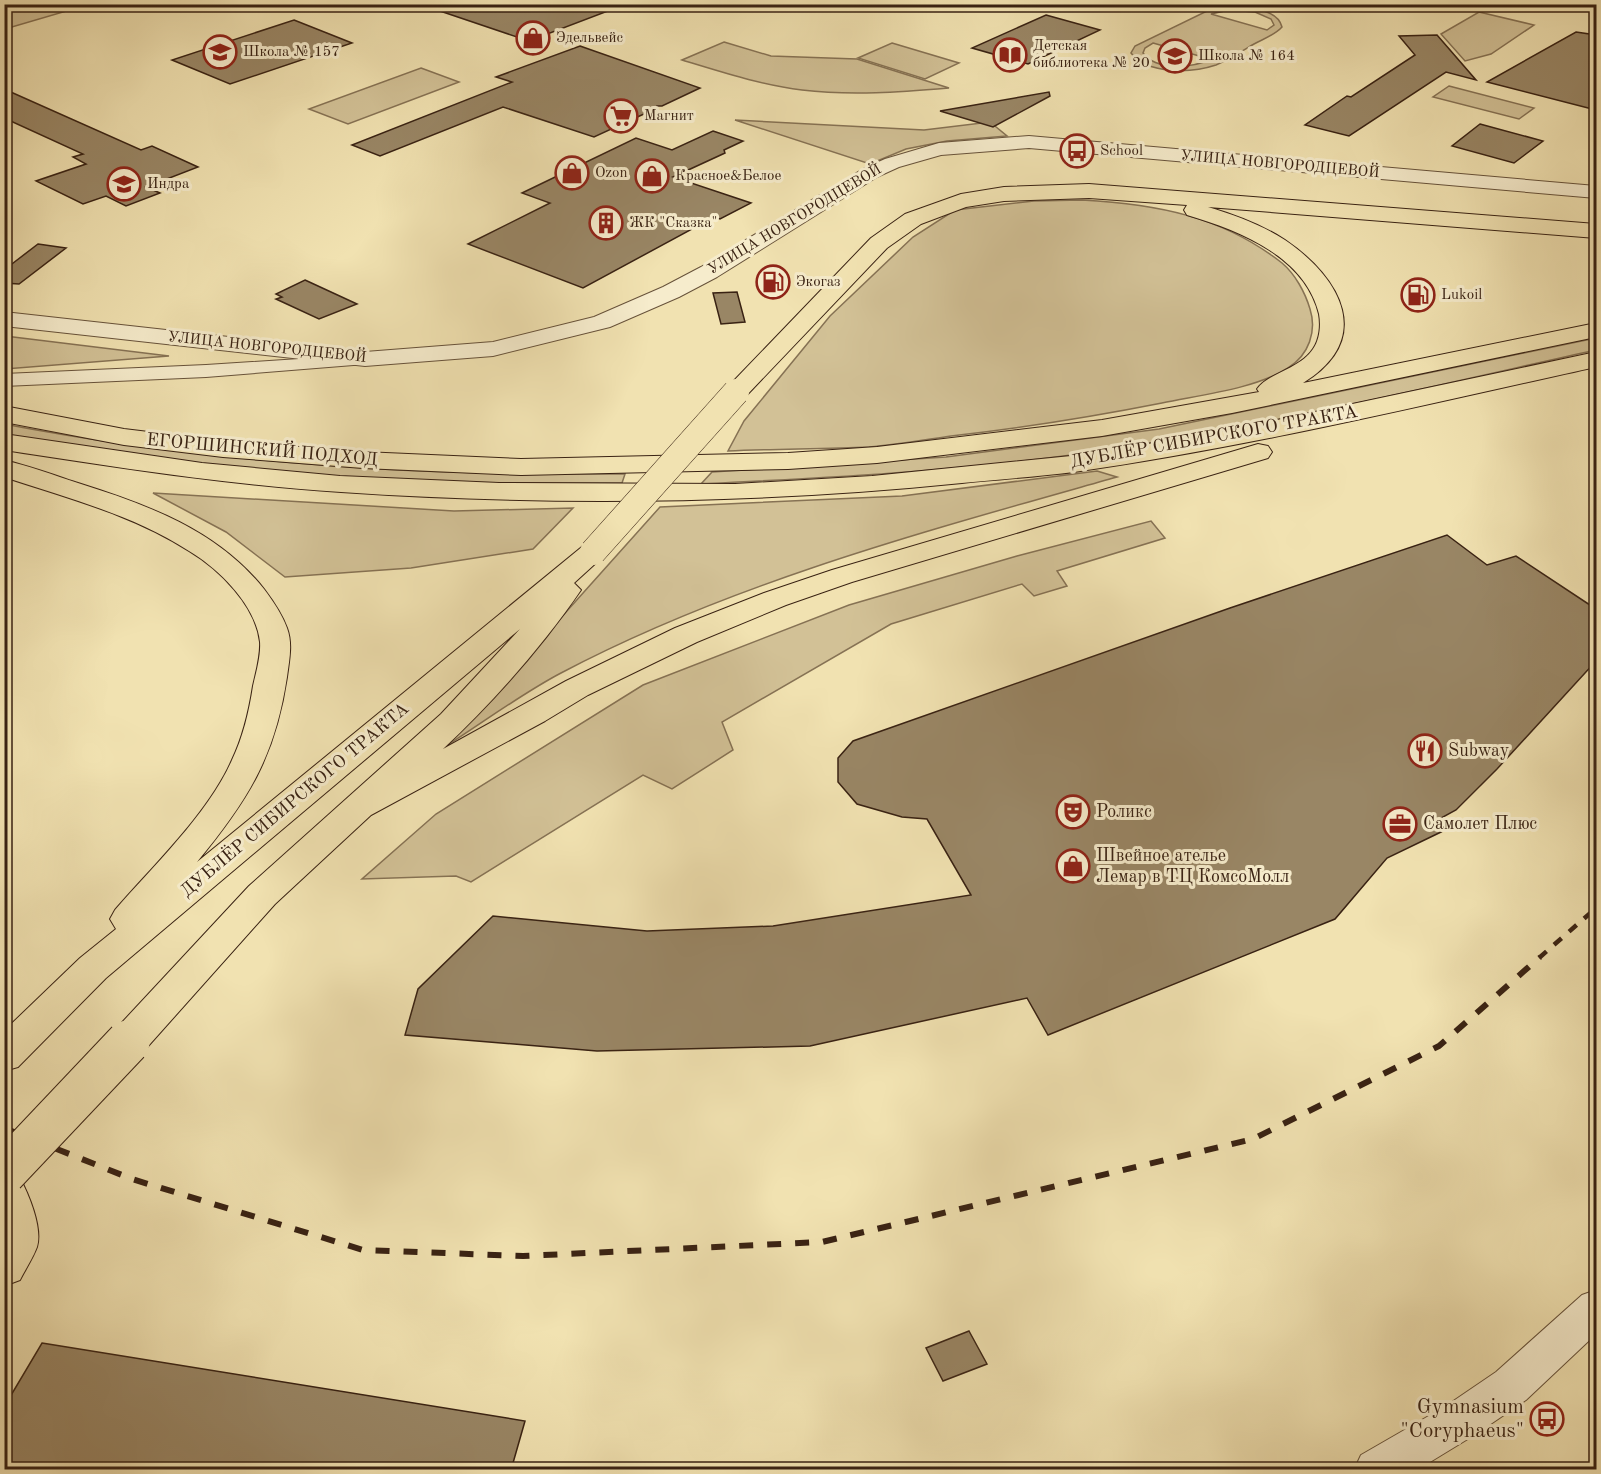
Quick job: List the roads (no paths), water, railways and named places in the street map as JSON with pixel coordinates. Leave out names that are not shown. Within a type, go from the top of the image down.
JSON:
[{"type":"main road","name":"ДУБЛЁР СИБИРСКОГО ТРАКТА","points":[[4,1173],[262,895],[453,721],[540,625],[593,552],[736,392],[879,243],[913,219],[961,201],[1004,194],[1089,191],[1596,231]]},
{"type":"main road","name":"ДУБЛЁР СИБИРСКОГО ТРАКТА","points":[[984,443],[1252,394],[1286,382],[1301,373],[1326,350],[1330,340],[1332,322],[1325,298],[1302,267],[1277,246],[1227,220],[1192,209],[1089,191]]},
{"type":"main road","name":"ДУБЛЁР СИБИРСКОГО ТРАКТА","points":[[521,467],[788,461],[984,443],[1102,428],[1232,405],[1596,330]]},
{"type":"main road","name":"ДУБЛЁР СИБИРСКОГО ТРАКТА","points":[[499,491],[735,492],[872,484],[1071,464],[1212,442],[1596,360]]},
{"type":"main road","name":"ДУБЛЁР СИБИРСКОГО ТРАКТА","points":[[359,807],[534,714],[577,688],[686,635],[842,576],[1004,530],[1245,455],[1509,380]]},
{"type":"main road","name":"ЕГОРШИНСКИЙ ПОДХОД","points":[[4,414],[124,437],[223,449],[363,460],[521,467]]},
{"type":"main road","name":"ЕГОРШИНСКИЙ ПОДХОД","points":[[4,442],[202,471],[340,484],[499,491]]},
{"type":"main road","points":[[4,468],[114,505],[200,545],[222,561],[242,581],[264,611],[276,640],[268,702],[244,771],[212,819],[128,919],[93,968]]},
{"type":"main road","name":"ДУБЛЁР СИБИРСКОГО ТРАКТА","points":[[18,1044],[93,968],[593,552]]},
{"type":"main road","points":[[4,1188],[13,1209],[16,1245],[4,1267]]},
{"type":"street","name":"УЛИЦА НОВГОРОДЦЕВОЙ","points":[[4,319],[231,346],[365,359],[493,349],[602,322],[671,292],[709,272],[870,173],[917,154],[963,145],[1029,142],[1596,192]]},
{"type":"street","points":[[206,371],[230,365],[237,360],[238,355],[231,346]]},
{"type":"street","points":[[4,380],[206,371],[365,359]]},
{"type":"street","points":[[1376,1470],[1461,1420],[1511,1386],[1596,1308]]},
{"type":"railway","points":[[1539,958],[1596,908]]},
{"type":"railway","points":[[4,1128],[132,1179],[363,1250],[523,1256],[822,1242],[1253,1139],[1439,1046],[1540,957]]},
{"type":"place","name":"Эдельвейс","points":[[533,38]]},
{"type":"place","name":"Школа № 157","points":[[220,52]]},
{"type":"place","name":"Детская библиотека № 20","points":[[1010,55]]},
{"type":"place","name":"Школа № 164","points":[[1175,56]]},
{"type":"place","name":"Магнит","points":[[621,116]]},
{"type":"place","name":"School","points":[[1077,151]]},
{"type":"place","name":"Ozon","points":[[572,173]]},
{"type":"place","name":"Красное&Белое","points":[[652,176]]},
{"type":"place","name":"Индра","points":[[124,184]]},
{"type":"place","name":"ЖК \"Сказка\"","points":[[606,223]]},
{"type":"place","name":"Экогаз","points":[[773,282]]},
{"type":"place","name":"Lukoil","points":[[1418,295]]},
{"type":"place","name":"Subway","points":[[1425,751]]},
{"type":"place","name":"Роликс","points":[[1073,812]]},
{"type":"place","name":"Самолет Плюс","points":[[1400,824]]},
{"type":"place","name":"Швейное ателье Лемар в ТЦ КомсоМолл","points":[[1073,866]]},
{"type":"place","name":"Gymnasium \"Coryphaeus\"","points":[[1547,1419]]}]
